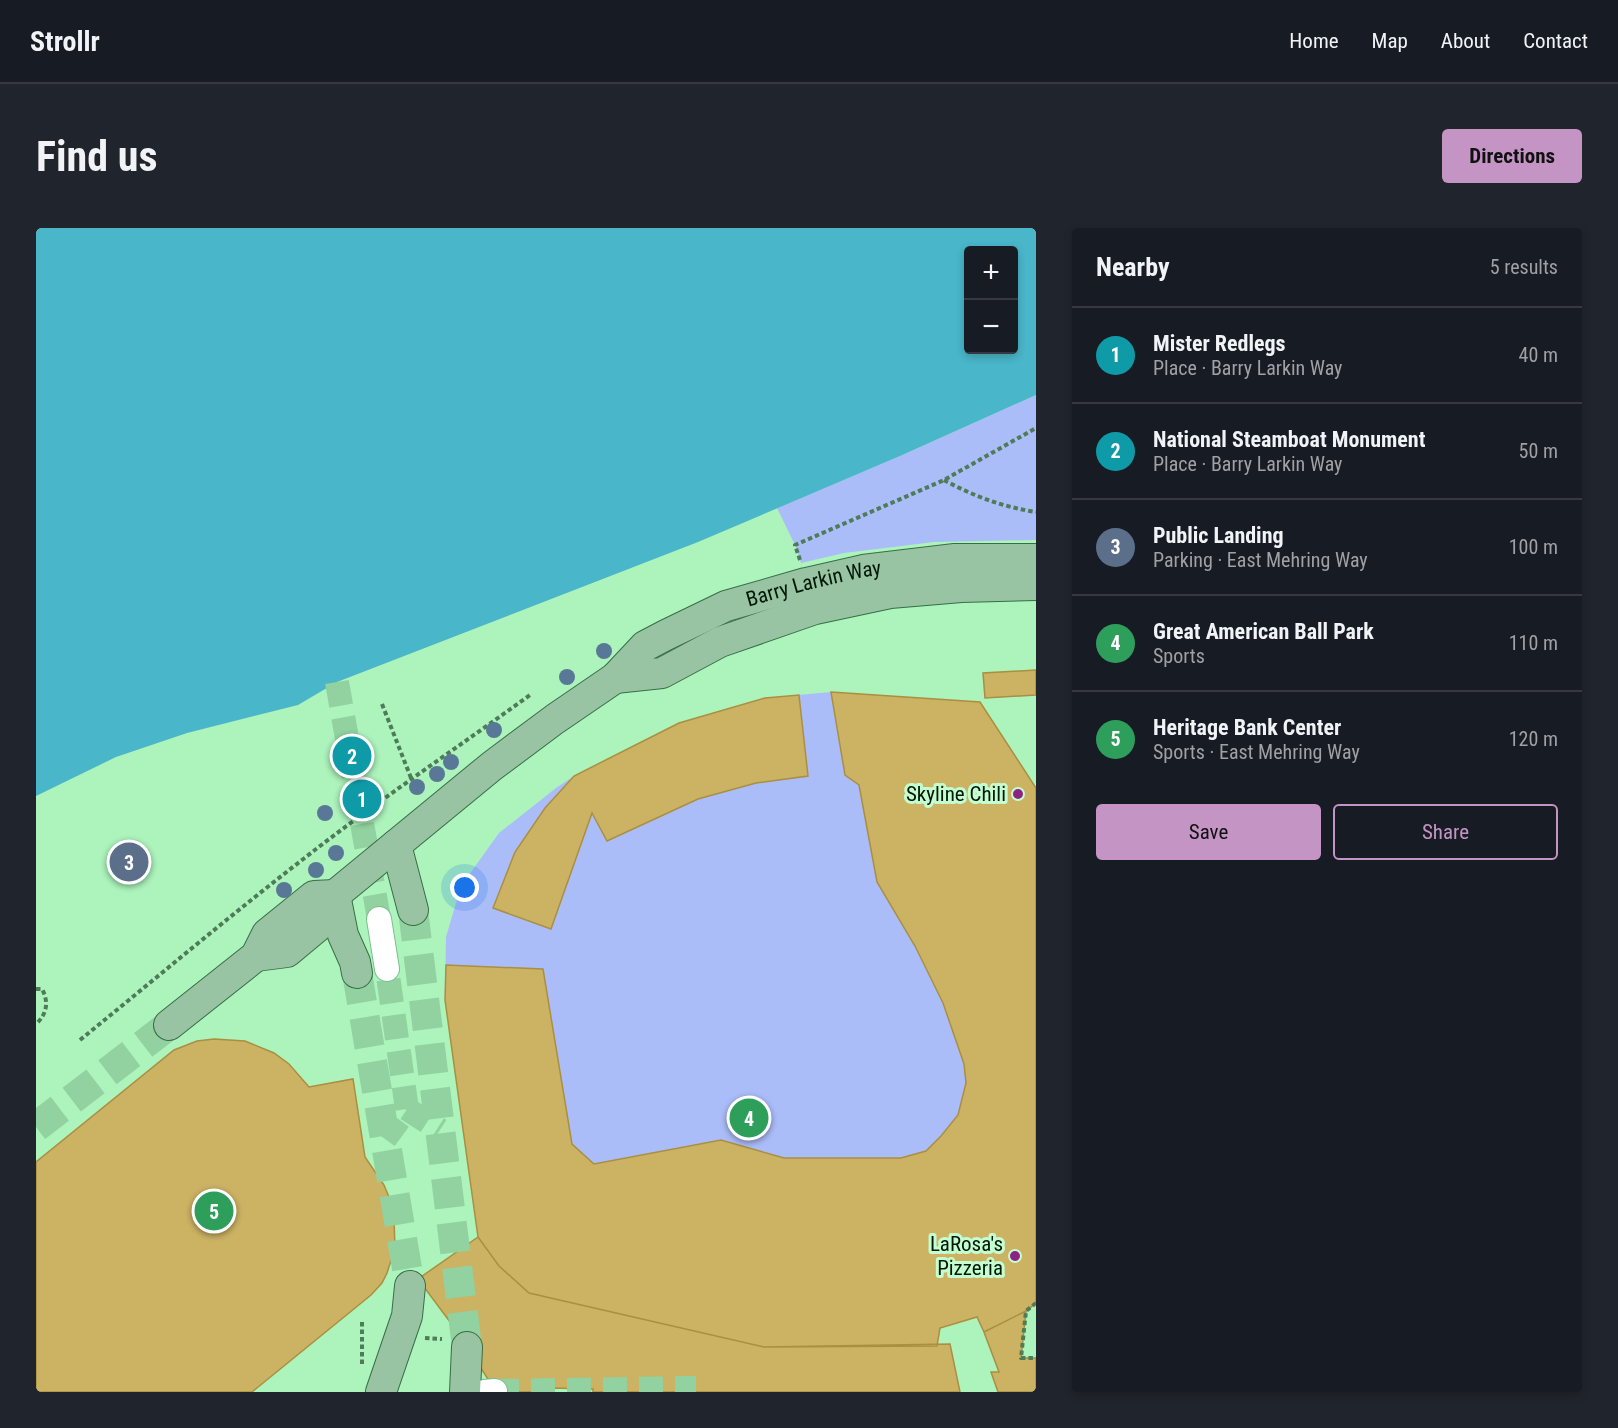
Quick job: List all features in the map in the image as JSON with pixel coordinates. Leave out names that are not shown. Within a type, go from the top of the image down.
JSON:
[{"type":"main road","name":"Barry Larkin Way","points":[[335,895],[492,766],[615,678],[645,646],[726,606],[806,583],[863,570],[955,559],[1036,559]]},
{"type":"main road","name":"Barry Larkin Way","points":[[615,678],[662,673],[720,642],[815,609],[890,593],[961,587],[1036,585]]},
{"type":"main road","points":[[396,845],[413,910]]},
{"type":"main road","points":[[168,1025],[256,956],[287,952],[330,918],[335,895]]},
{"type":"main road","points":[[335,895],[343,935],[351,951],[357,974]]},
{"type":"main road","points":[[381,1392],[407,1316],[410,1286]]},
{"type":"main road","points":[[465,1392],[467,1347]]},
{"type":"lane","points":[[379,919],[387,969]]},
{"type":"path","points":[[801,563],[795,545],[944,480],[1036,428]]},
{"type":"path","points":[[944,480],[972,495],[1036,512]]},
{"type":"path","points":[[80,1040],[292,867],[411,778],[456,749],[530,694]]},
{"type":"path","points":[[382,704],[411,778]]},
{"type":"path","points":[[36,989],[42,989],[47,998],[47,1007],[36,1024]]},
{"type":"path","points":[[1036,1303],[1026,1311],[1021,1358],[1036,1358]]},
{"type":"path","points":[[362,1320],[362,1368]]},
{"type":"shaded area","points":[[36,228],[1036,228],[1036,395],[698,542],[337,682],[298,705],[187,733],[116,757],[36,796]]},
{"type":"shaded area","points":[[1036,395],[1036,540],[934,542],[844,553],[801,563],[777,508]]},
{"type":"shaded area","points":[[831,692],[980,702],[1036,788],[1036,1303],[984,1332],[977,1317],[940,1328],[937,1346],[478,1237],[445,1000],[446,937],[461,886],[499,833],[574,776],[679,723],[765,698]]},
{"type":"building","points":[[1036,670],[1036,695],[985,698],[983,673]]},
{"type":"building","points":[[831,692],[980,702],[1036,788],[1036,1303],[1026,1311],[984,1332],[977,1317],[940,1328],[937,1346],[764,1347],[529,1293],[499,1266],[478,1237],[445,1000],[446,965],[543,969],[572,1144],[594,1164],[721,1140],[784,1158],[901,1158],[926,1151],[958,1115],[966,1083],[964,1064],[943,1003],[915,946],[877,882],[859,785],[845,775]]},
{"type":"building","points":[[799,695],[808,776],[756,783],[698,799],[607,841],[592,813],[551,929],[493,908],[515,852],[545,808],[574,776],[679,723],[765,698]]},
{"type":"building","points":[[214,1039],[245,1041],[274,1053],[289,1064],[309,1087],[353,1079],[365,1157],[384,1185],[391,1202],[394,1219],[395,1248],[382,1283],[371,1295],[252,1392],[36,1392],[36,1162],[174,1050],[197,1041]]},
{"type":"building","points":[[478,1237],[499,1266],[529,1293],[764,1347],[950,1344],[960,1392],[593,1392],[593,1389],[551,1388],[551,1392],[496,1392],[462,1338],[418,1279]]},
{"type":"building","points":[[1026,1311],[1021,1358],[1036,1358],[1036,1392],[998,1392],[991,1372],[999,1372],[984,1332]]},
{"type":"tunnel","points":[[337,682],[379,919]]},
{"type":"tunnel","points":[[413,910],[467,1347]]},
{"type":"tunnel","points":[[385,1139],[407,1109],[387,969]]},
{"type":"tunnel","points":[[357,973],[410,1286]]},
{"type":"tunnel","points":[[36,1127],[169,1025]]},
{"type":"tunnel","points":[[407,1109],[440,1130]]},
{"type":"tunnel","points":[[495,1391],[696,1388]]},
{"type":"place","name":"National Steamboat Monument","points":[[352,756]]},
{"type":"place","name":"Skyline Chili","points":[[1018,794]]},
{"type":"place","name":"Mister Redlegs","points":[[362,799]]},
{"type":"place","name":"Public Landing","points":[[129,862]]},
{"type":"place","name":"Great American Ball Park","points":[[749,1118]]},
{"type":"place","name":"Heritage Bank Center","points":[[214,1211]]},
{"type":"place","name":"LaRosa's Pizzeria","points":[[1015,1256]]}]
